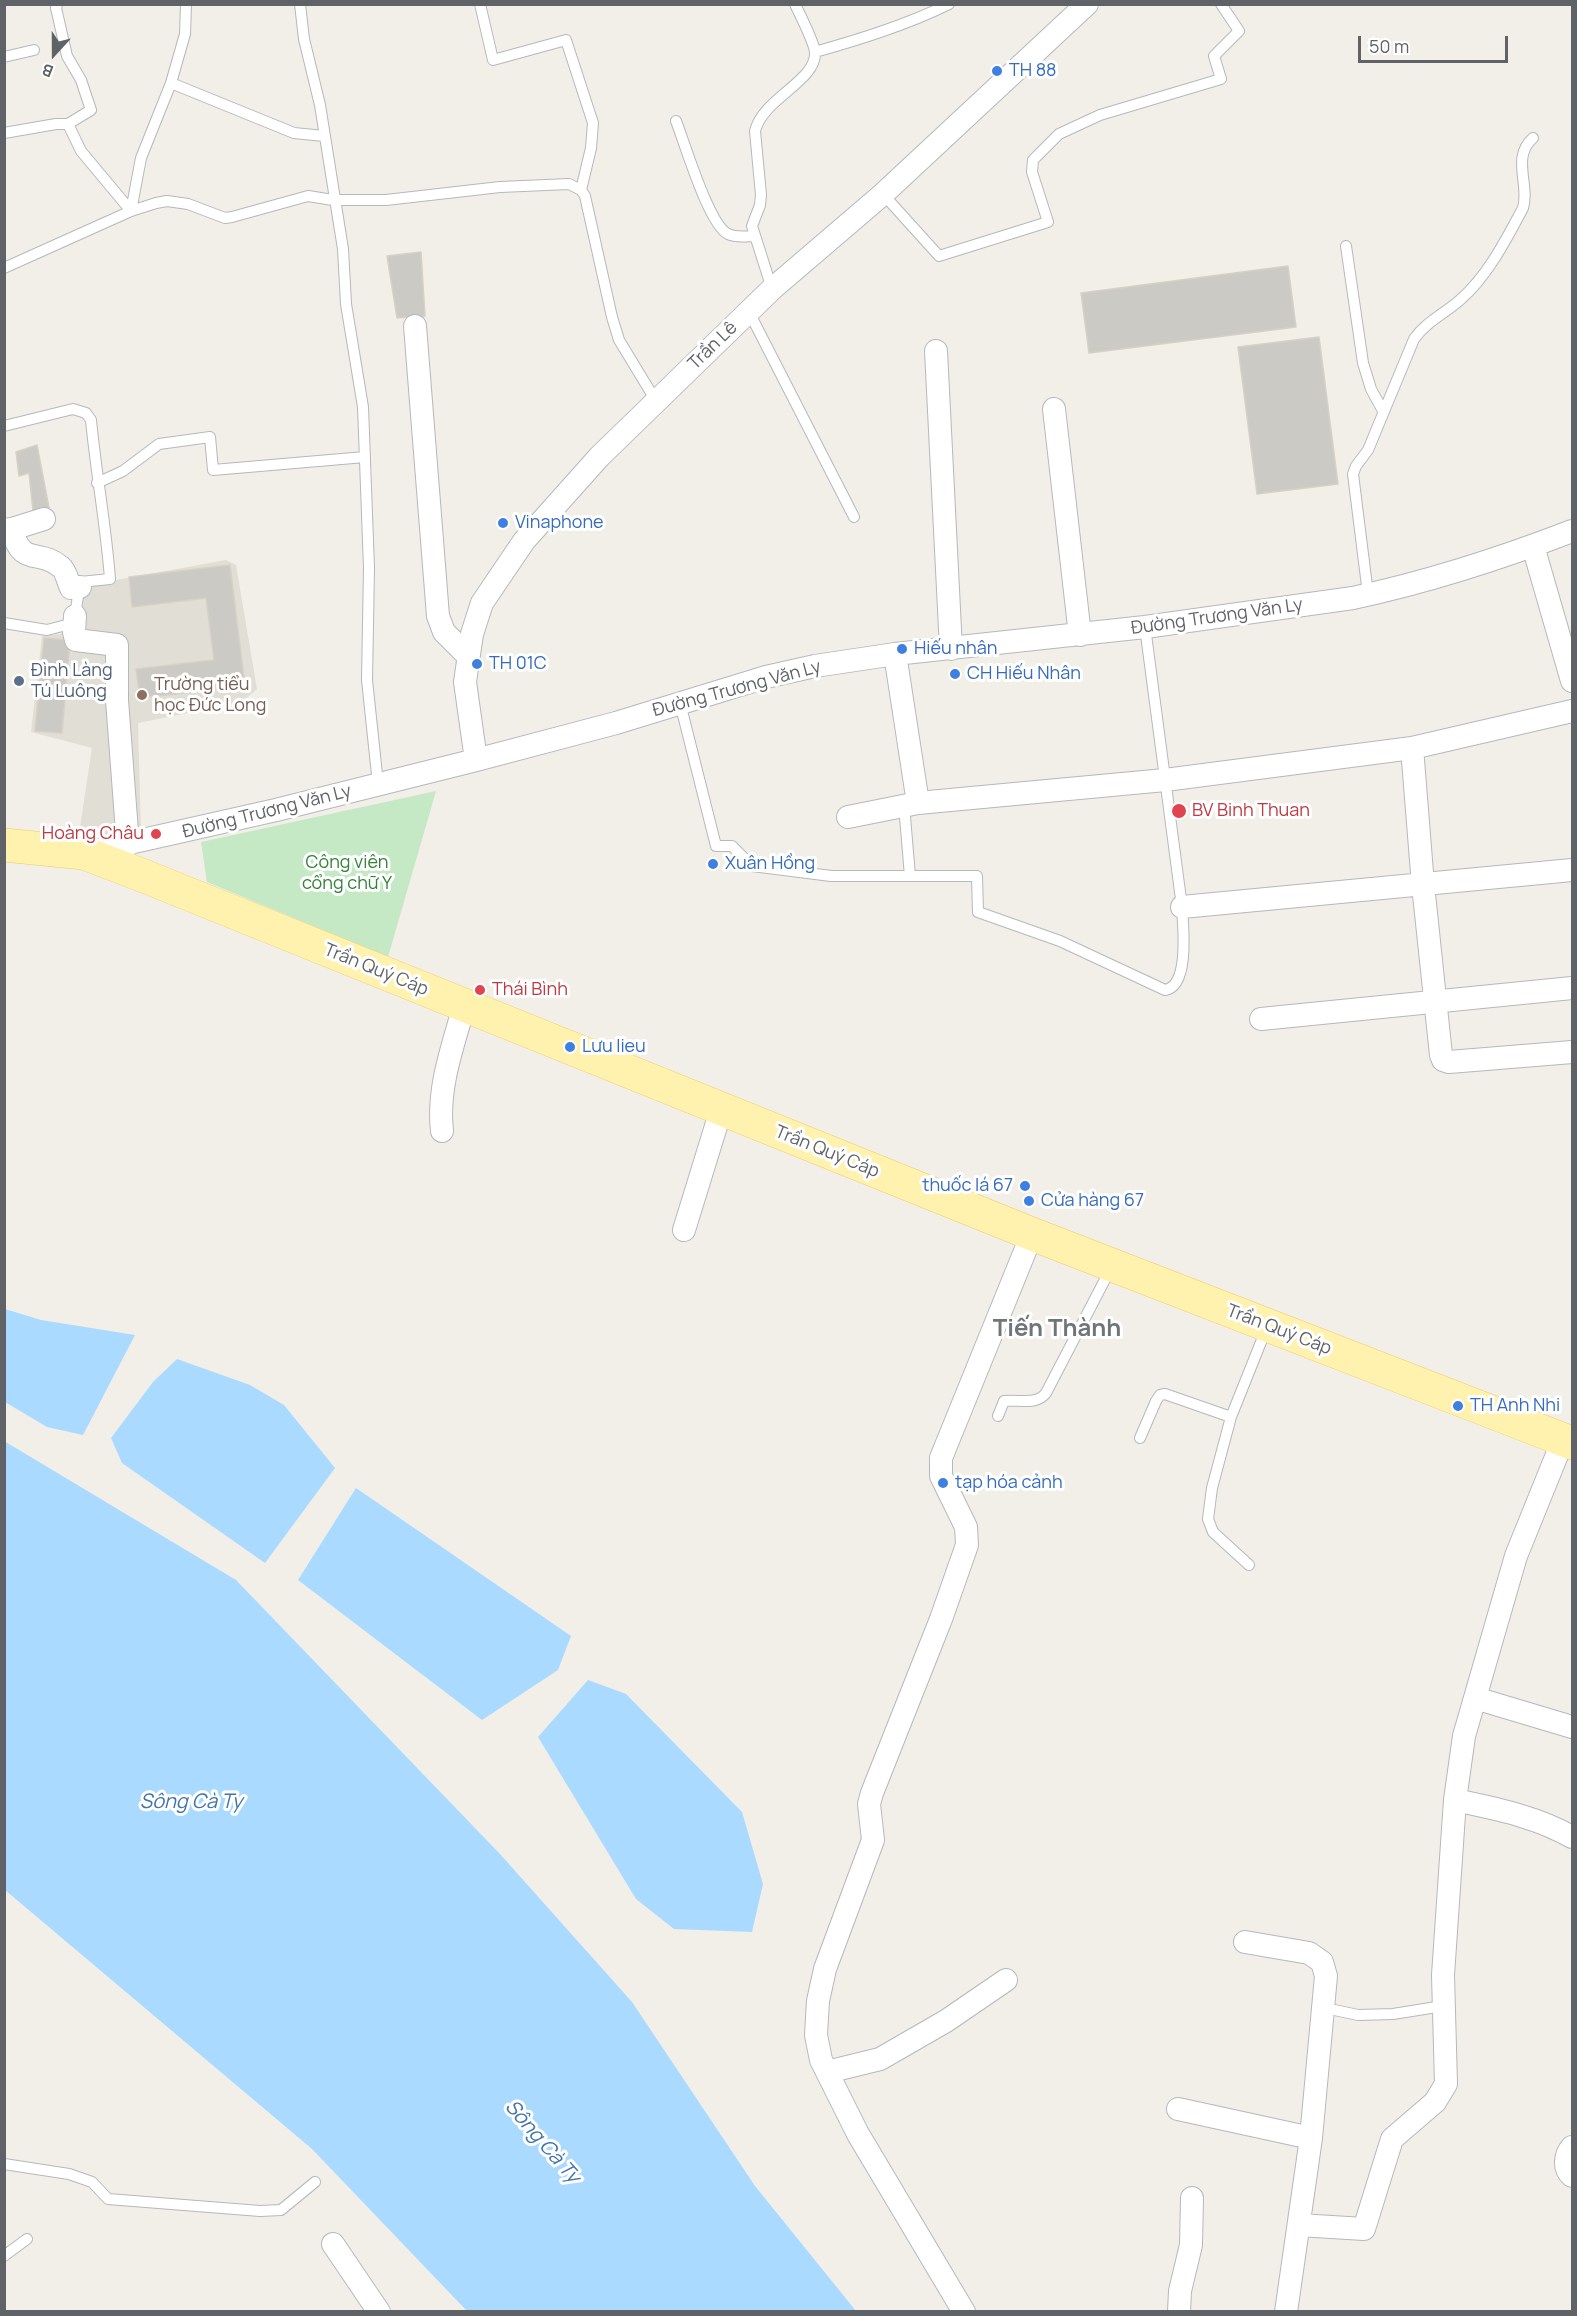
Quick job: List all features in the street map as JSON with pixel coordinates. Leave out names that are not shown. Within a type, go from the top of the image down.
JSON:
[{"type":"main road","name":"Trần Quý Cáp","points":[[4,845],[84,854],[1032,1234],[1568,1441]]},
{"type":"street","name":"Trần Lê","points":[[476,760],[465,682],[472,634],[482,603],[524,542],[599,457],[772,289],[883,194],[1087,4]]},
{"type":"street","points":[[415,326],[438,616],[444,632],[468,656]]},
{"type":"street","points":[[936,351],[951,649]]},
{"type":"street","points":[[1054,409],[1080,635]]},
{"type":"street","points":[[44,519],[8,530],[16,545],[31,557],[47,559],[63,568],[71,588],[80,587]]},
{"type":"street","name":"Đường Trương Văn Ly","points":[[84,854],[476,760],[616,723],[766,677],[826,664],[895,654],[1145,627],[1368,594],[1533,546],[1572,531]]},
{"type":"street","points":[[1533,546],[1572,681]]},
{"type":"street","points":[[75,616],[76,640],[117,645],[117,700],[128,845]]},
{"type":"street","points":[[895,654],[911,804]]},
{"type":"street","points":[[848,817],[911,804],[1165,780],[1412,748],[1572,711]]},
{"type":"street","points":[[1412,748],[1423,885],[1443,1060],[1449,1062],[1572,1052]]},
{"type":"street","points":[[1182,907],[1572,870]]},
{"type":"street","points":[[1261,1019],[1572,988]]},
{"type":"street","points":[[442,1131],[440,1108],[464,1006]]},
{"type":"street","points":[[684,1230],[721,1110]]},
{"type":"street","points":[[964,2312],[858,2134],[821,2061],[816,2035],[818,2001],[825,1969],[873,1840],[869,1803],[872,1793],[968,1545],[966,1527],[941,1476],[941,1458],[1032,1234]]},
{"type":"street","points":[[1299,2225],[1364,2229],[1392,2139],[1435,2102],[1446,2084],[1443,1975],[1455,1800],[1464,1736],[1516,1556],[1568,1441]]},
{"type":"street","points":[[1475,1698],[1572,1726]]},
{"type":"street","points":[[1455,1800],[1525,1815],[1553,1826],[1572,1837]]},
{"type":"street","points":[[1245,1942],[1309,1953],[1322,1962],[1326,1976],[1311,2138],[1286,2312]]},
{"type":"street","points":[[827,2072],[880,2059],[946,2021],[1006,1980]]},
{"type":"street","points":[[1178,2109],[1311,2138]]},
{"type":"street","points":[[1572,2147],[1566,2160],[1568,2172],[1572,2176]]},
{"type":"street","points":[[1179,2312],[1180,2291],[1191,2245],[1192,2198]]},
{"type":"street","points":[[333,2244],[379,2312]]},
{"type":"lane","points":[[4,133],[68,124],[91,110],[81,80],[67,56],[56,9],[57,4]]},
{"type":"lane","points":[[130,211],[141,158],[171,83],[185,34],[186,4]]},
{"type":"lane","points":[[300,4],[304,39],[320,105],[333,200],[343,249],[346,304],[363,407],[369,578],[367,680],[378,784]]},
{"type":"lane","points":[[480,4],[493,60],[566,40],[593,123],[591,148],[581,190]]},
{"type":"lane","points":[[772,289],[752,226],[760,205],[761,195],[755,131],[765,110],[810,71],[815,52],[795,4]]},
{"type":"lane","points":[[815,52],[858,40],[926,16],[949,4]]},
{"type":"lane","points":[[883,194],[939,256],[1048,222],[1032,172],[1033,160],[1059,134],[1100,116],[1221,78],[1214,56],[1239,31],[1221,4]]},
{"type":"lane","points":[[4,57],[34,50]]},
{"type":"lane","points":[[171,83],[294,133],[324,136]]},
{"type":"lane","points":[[676,121],[715,224],[727,234],[740,237],[755,236]]},
{"type":"lane","points":[[68,124],[81,151],[130,211]]},
{"type":"lane","points":[[1368,594],[1353,474],[1368,450],[1419,332],[1460,300],[1480,280],[1523,208],[1526,197],[1521,161],[1526,144],[1533,138]]},
{"type":"lane","points":[[4,268],[130,211],[156,203],[176,202],[225,218],[232,218],[308,196],[333,200],[386,201],[519,186],[569,184],[581,190],[585,196],[619,340],[656,401]]},
{"type":"lane","points":[[1346,246],[1363,363],[1371,389],[1383,411]]},
{"type":"lane","points":[[748,312],[854,517]]},
{"type":"lane","points":[[4,426],[73,409],[86,413],[91,420],[110,579],[80,582],[74,623],[47,630],[4,623]]},
{"type":"lane","points":[[97,483],[123,471],[159,444],[210,437],[213,470],[365,457]]},
{"type":"lane","points":[[680,704],[716,846],[732,846],[752,866],[831,876],[977,876],[978,912],[1060,941],[1165,990],[1172,989],[1177,983],[1182,968],[1184,943],[1182,907],[1145,627]]},
{"type":"lane","points":[[910,876],[911,804]]},
{"type":"lane","points":[[998,1416],[1004,1401],[1035,1401],[1042,1399],[1046,1394],[1113,1265]]},
{"type":"lane","points":[[1249,1564],[1213,1532],[1209,1519],[1212,1488],[1231,1418],[1268,1325]]},
{"type":"lane","points":[[1140,1438],[1160,1395],[1165,1394],[1231,1418]]},
{"type":"lane","points":[[1324,2008],[1358,2015],[1393,2014],[1443,2006]]},
{"type":"lane","points":[[4,2163],[69,2174],[92,2182],[108,2199],[260,2211],[281,2210],[315,2182]]},
{"type":"lane","points":[[4,2256],[27,2239]]},
{"type":"shaded area","name":"Trường tiểu học Đức Long","points":[[226,560],[236,565],[257,689],[242,702],[138,723],[141,833],[78,840],[92,748],[31,732],[42,636],[77,632],[85,588],[116,580]]},
{"type":"green space","name":"Công viên cổng chữ Y","points":[[436,791],[388,957],[207,882],[201,842]]},
{"type":"water","points":[[5,1309],[41,1320],[135,1335],[83,1435],[47,1427],[5,1402]]},
{"type":"water","points":[[177,1359],[250,1385],[284,1405],[335,1468],[265,1563],[122,1463],[111,1438],[153,1382]]},
{"type":"water","name":"Sông Cà Ty","points":[[4,1441],[236,1580],[500,1854],[632,2002],[755,2186],[856,2311],[467,2311],[312,2149],[5,1890]]},
{"type":"water","points":[[356,1488],[571,1636],[558,1670],[482,1720],[298,1580]]},
{"type":"water","points":[[588,1680],[626,1694],[742,1812],[763,1884],[752,1932],[674,1929],[636,1899],[538,1737]]},
{"type":"building","points":[[421,252],[425,316],[397,318],[387,256]]},
{"type":"building","points":[[1288,266],[1296,327],[1089,353],[1081,293]]},
{"type":"building","points":[[1319,337],[1338,484],[1257,494],[1238,347]]},
{"type":"building","points":[[37,445],[49,508],[33,511],[29,473],[19,476],[16,452]]},
{"type":"building","points":[[230,565],[245,686],[140,698],[136,669],[214,660],[206,598],[132,607],[129,577]]},
{"type":"building","points":[[44,638],[70,640],[62,733],[35,731]]},
{"type":"place","name":"TH 88","points":[[997,71]]},
{"type":"place","name":"Vinaphone","points":[[503,523]]},
{"type":"place","name":"Hiếu nhân","points":[[902,649]]},
{"type":"place","name":"TH 01C","points":[[477,664]]},
{"type":"place","name":"CH Hiếu Nhân","points":[[955,674]]},
{"type":"place","name":"Đình Làng Tú Luông","points":[[19,681]]},
{"type":"place","name":"Trường tiểu học Đức Long","points":[[142,695]]},
{"type":"place","name":"BV Binh Thuan","points":[[1179,811]]},
{"type":"place","name":"Hoàng Châu","points":[[156,834]]},
{"type":"place","name":"Xuân Hồng","points":[[713,864]]},
{"type":"place","name":"Thái Bình","points":[[480,990]]},
{"type":"place","name":"Lưu lieu","points":[[570,1047]]},
{"type":"place","name":"thuốc lá 67","points":[[1025,1186]]},
{"type":"place","name":"Cửa hàng 67","points":[[1029,1201]]},
{"type":"place","name":"TH Anh Nhi","points":[[1458,1406]]},
{"type":"place","name":"tạp hóa cảnh","points":[[943,1483]]},
{"type":"district","name":"Tiến Thành","points":[[1057,1329]]}]
